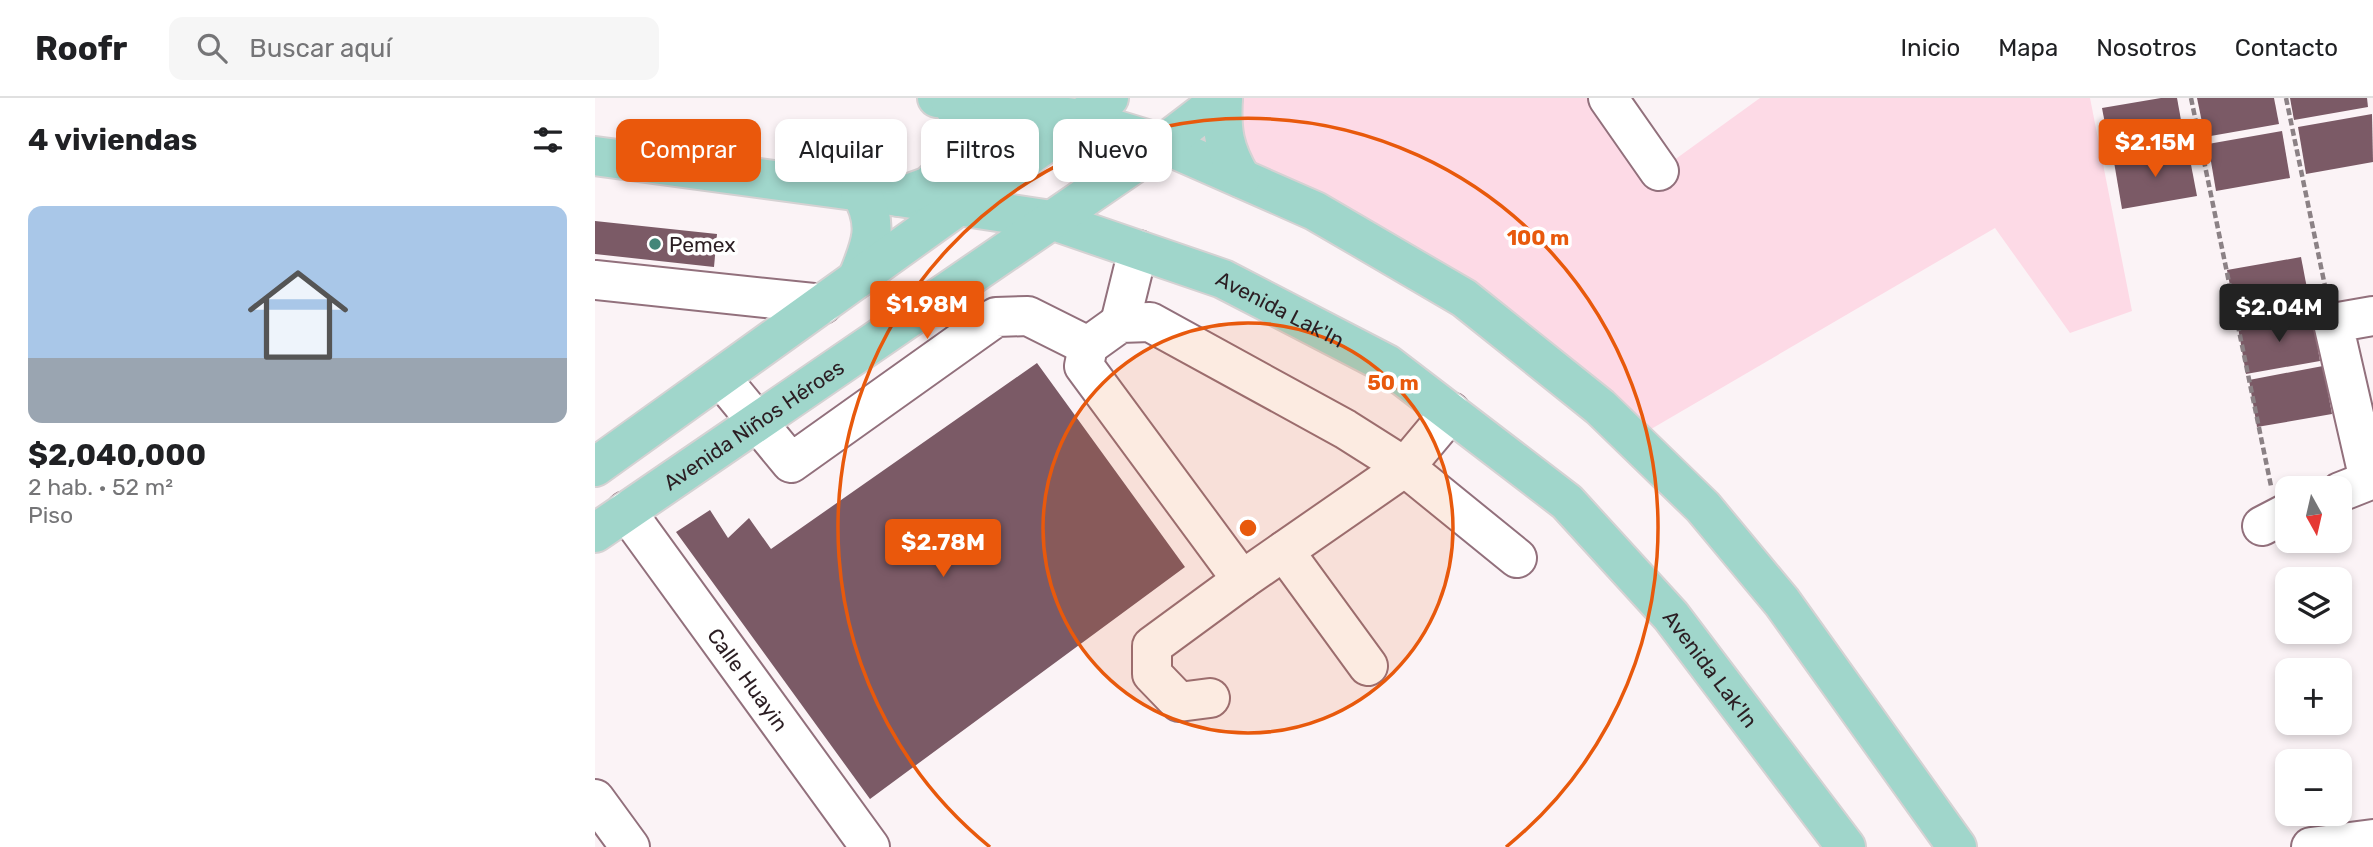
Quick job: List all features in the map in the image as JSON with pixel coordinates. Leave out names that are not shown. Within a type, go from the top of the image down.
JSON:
[{"type":"main road","name":"Avenida Niños Héroes","points":[[1172,137],[1223,98]]},
{"type":"main road","points":[[1223,98],[1222,132],[1230,159],[1241,178]]},
{"type":"main road","points":[[944,99],[1095,108],[1116,119]]},
{"type":"main road","points":[[899,197],[929,186],[961,156],[965,137],[961,118],[944,99]]},
{"type":"main road","points":[[595,467],[1095,108]]},
{"type":"main road","points":[[1172,148],[1315,211],[1464,298],[1600,407],[1703,507],[1782,602],[1958,847]]},
{"type":"main road","name":"Avenida Lak'In","points":[[595,156],[860,191],[1051,220],[1223,279],[1387,364],[1567,502],[1671,616],[1846,847]]},
{"type":"main road","name":"Avenida Niños Héroes","points":[[595,533],[1107,182]]},
{"type":"main road","points":[[857,279],[872,233],[870,209],[860,191]]},
{"type":"street","points":[[1608,98],[1659,171]]},
{"type":"street","points":[[1120,323],[1138,250]]},
{"type":"street","points":[[595,280],[823,304]]},
{"type":"street","points":[[721,378],[791,463],[996,317],[1028,316],[1088,346]]},
{"type":"street","points":[[2361,484],[2333,323],[2373,316]]},
{"type":"street","points":[[1242,580],[1084,366],[1088,346],[1120,323],[1150,322],[1345,429],[1405,467],[1517,558]]},
{"type":"street","points":[[1210,698],[1179,702],[1152,674],[1152,646],[1405,467],[1451,412]]},
{"type":"street","name":"Calle Huayin","points":[[626,511],[870,847]]},
{"type":"street","points":[[1284,551],[1367,666]]},
{"type":"street","points":[[595,799],[630,847]]},
{"type":"street","points":[[2311,847],[2373,839]]},
{"type":"path","points":[[2192,98],[2275,514]]},
{"type":"path","points":[[2286,98],[2333,323]]},
{"type":"shaded area","points":[[1226,98],[1608,98],[1659,171],[1760,98],[2090,98],[2132,311],[2070,333],[1995,228],[1634,439],[1516,340],[1241,178]]},
{"type":"building","points":[[2161,98],[2177,98],[2185,142],[2111,155],[2102,108]]},
{"type":"building","points":[[2197,98],[2274,98],[2279,124],[2205,137]]},
{"type":"building","points":[[2290,98],[2367,98],[2368,107],[2294,120]]},
{"type":"building","points":[[2372,114],[2373,162],[2306,174],[2298,127]]},
{"type":"building","points":[[2282,131],[2290,178],[2216,191],[2208,144]]},
{"type":"building","points":[[2188,149],[2197,196],[2122,209],[2114,162]]},
{"type":"building","name":"Pemex","points":[[595,221],[717,234],[714,267],[595,254]]},
{"type":"building","points":[[2301,257],[2310,304],[2236,317],[2227,270]]},
{"type":"building","points":[[2312,314],[2320,361],[2246,374],[2238,327]]},
{"type":"building","points":[[1037,363],[1185,567],[870,799],[676,532],[710,510],[728,538],[749,518],[771,549]]},
{"type":"building","points":[[2323,366],[2332,414],[2257,427],[2249,380]]},
{"type":"place","name":"Pemex","points":[[655,244]]}]
